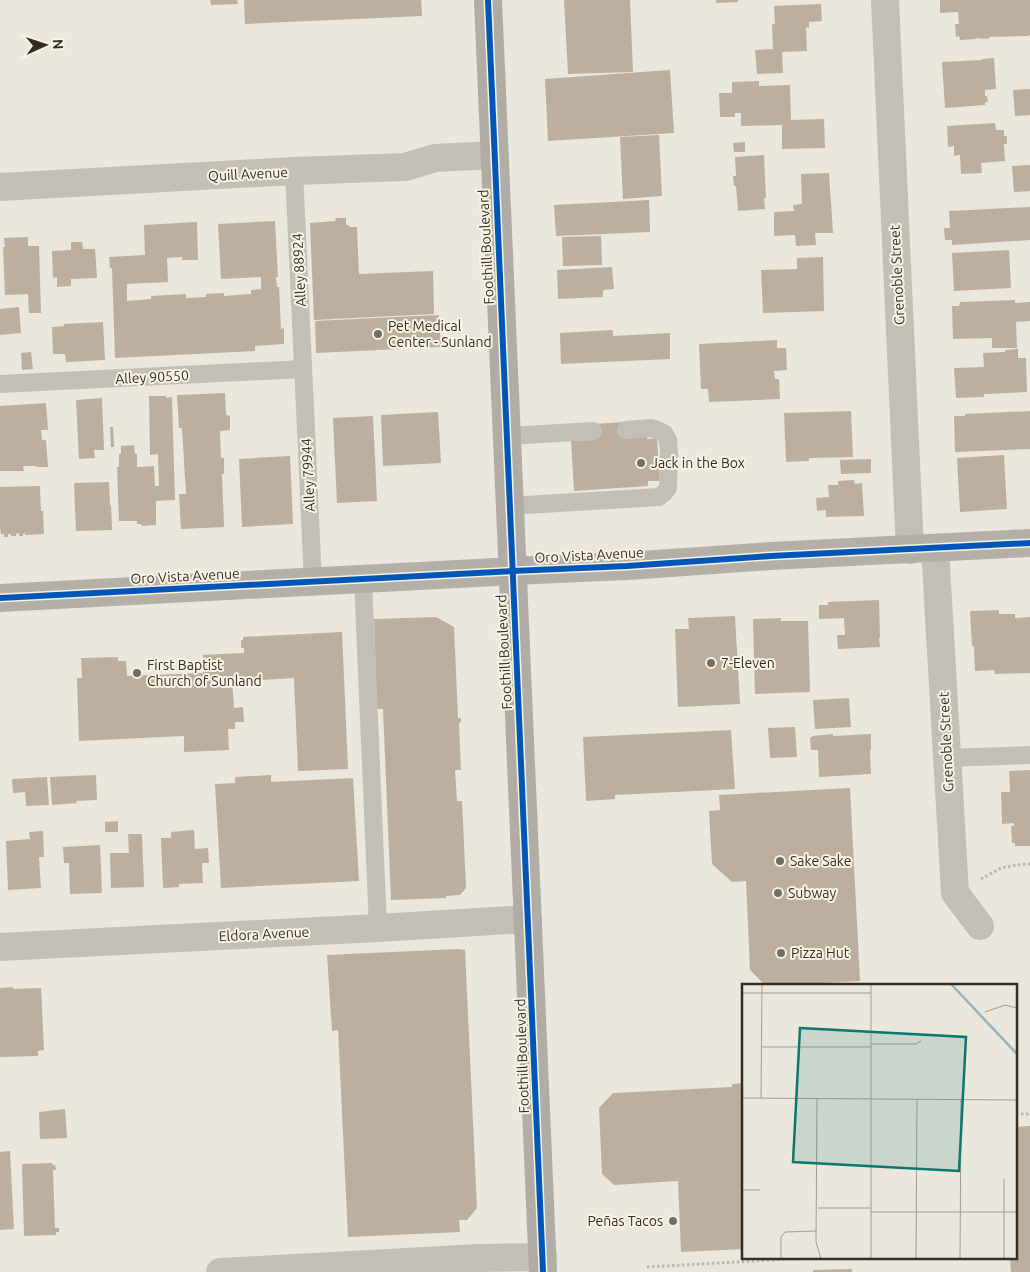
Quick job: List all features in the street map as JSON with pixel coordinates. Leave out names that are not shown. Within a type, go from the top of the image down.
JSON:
[{"type":"main road","name":"Foothill Boulevard","points":[[488,0],[543,1264]]},
{"type":"street","name":"Grenoble Street","points":[[885,0],[923,549],[947,758],[955,893],[980,926]]},
{"type":"street","name":"Quill Avenue","points":[[0,187],[405,167],[435,158],[494,155]]},
{"type":"street","name":"Oro Vista Avenue","points":[[0,598],[1030,543]]},
{"type":"street","name":"Eldora Avenue","points":[[0,947],[528,919]]},
{"type":"street","points":[[220,1272],[479,1258],[543,1264]]},
{"type":"lane","name":"Alley 88924","points":[[294,172],[303,369]]},
{"type":"lane","name":"Alley 90550","points":[[0,384],[303,369]]},
{"type":"lane","name":"Alley 79944","points":[[303,369],[313,582]]},
{"type":"lane","points":[[509,506],[660,497],[668,488],[668,440],[664,433],[652,428],[626,430]]},
{"type":"lane","points":[[507,436],[593,431]]},
{"type":"lane","points":[[363,579],[378,928]]},
{"type":"lane","points":[[947,758],[1030,755]]},
{"type":"path","points":[[1001,868],[1030,864]]},
{"type":"path","points":[[647,1267],[772,1260]]},
{"type":"building","points":[[210,0],[237,0],[238,4],[211,5]]},
{"type":"building","points":[[244,0],[421,0],[422,16],[245,24]]},
{"type":"building","points":[[564,0],[630,0],[633,72],[568,74]]},
{"type":"building","points":[[716,0],[738,0],[738,2],[716,3]]},
{"type":"building","points":[[940,0],[1030,0],[1030,35],[960,40],[959,36],[956,37],[955,24],[959,24],[958,12],[940,13]]},
{"type":"building","points":[[821,4],[822,21],[809,22],[809,28],[806,27],[807,51],[782,52],[783,73],[757,74],[755,50],[773,49],[772,24],[775,24],[774,6]]},
{"type":"building","points":[[994,58],[996,89],[985,90],[988,102],[985,102],[985,105],[945,108],[942,62]]},
{"type":"building","points":[[670,70],[674,133],[548,141],[545,79]]},
{"type":"building","points":[[759,81],[759,86],[790,85],[791,120],[824,119],[825,148],[782,149],[782,125],[741,126],[741,113],[735,113],[735,117],[720,117],[719,93],[732,93],[732,82]]},
{"type":"building","points":[[1030,89],[1030,115],[1015,116],[1013,90]]},
{"type":"building","points":[[995,123],[996,130],[1004,130],[1004,136],[1007,136],[1007,144],[1004,144],[1005,161],[981,163],[982,173],[961,174],[960,155],[954,156],[954,146],[948,147],[947,126]]},
{"type":"building","points":[[659,135],[662,196],[623,199],[620,137]]},
{"type":"building","points":[[745,142],[745,152],[734,152],[733,143]]},
{"type":"building","points":[[764,155],[765,209],[738,211],[736,186],[734,186],[733,176],[736,176],[735,157]]},
{"type":"building","points":[[1030,165],[1030,191],[1014,192],[1012,166]]},
{"type":"building","points":[[829,173],[833,233],[815,233],[816,245],[796,246],[795,235],[774,236],[774,212],[794,211],[793,205],[802,204],[801,174]]},
{"type":"building","points":[[649,200],[650,232],[556,236],[554,205]]},
{"type":"building","points":[[1030,207],[1030,240],[952,245],[952,240],[945,240],[944,228],[950,228],[949,211]]},
{"type":"building","points":[[335,218],[346,218],[346,225],[357,227],[359,274],[433,271],[434,314],[314,320],[310,223],[336,221]]},
{"type":"building","points":[[275,221],[278,277],[276,277],[277,287],[279,287],[281,329],[284,328],[284,344],[255,346],[255,351],[115,358],[112,268],[110,268],[109,257],[145,255],[144,225],[197,222],[198,260],[182,260],[182,257],[167,258],[168,282],[127,284],[127,301],[151,299],[151,296],[186,294],[186,298],[206,297],[206,294],[224,293],[224,296],[251,294],[251,290],[261,289],[261,277],[221,279],[218,224]]},
{"type":"building","points":[[601,236],[602,265],[563,266],[562,237]]},
{"type":"building","points":[[28,237],[28,246],[39,246],[41,313],[29,313],[28,294],[5,295],[4,238]]},
{"type":"building","points":[[71,242],[82,242],[83,249],[95,249],[97,278],[71,279],[71,286],[57,287],[57,277],[53,278],[52,251],[71,250]]},
{"type":"building","points":[[1009,250],[1011,288],[954,291],[952,253]]},
{"type":"building","points":[[823,257],[824,311],[763,313],[761,270],[797,269],[797,258]]},
{"type":"building","points":[[612,267],[614,289],[603,290],[603,297],[558,299],[557,270]]},
{"type":"building","points":[[1015,300],[1015,303],[1030,302],[1030,321],[1016,322],[1017,348],[992,348],[992,338],[953,339],[952,306],[959,306],[960,302]]},
{"type":"building","points":[[19,307],[21,333],[0,335],[0,309]]},
{"type":"building","name":"Pet Medical Center - Sunland","points":[[439,315],[441,347],[316,353],[315,321]]},
{"type":"building","points":[[103,322],[105,360],[66,362],[65,354],[53,354],[52,327],[64,326],[64,324]]},
{"type":"building","points":[[613,330],[613,336],[670,333],[670,359],[561,364],[560,333]]},
{"type":"building","points":[[777,340],[777,348],[786,348],[787,370],[774,371],[775,379],[779,379],[780,399],[709,402],[708,389],[701,389],[699,344]]},
{"type":"building","points":[[1018,349],[1018,358],[1026,358],[1027,392],[984,394],[984,397],[956,398],[954,368],[984,367],[983,353],[1005,352],[1005,350]]},
{"type":"building","points":[[31,352],[33,369],[22,370],[21,353]]},
{"type":"building","points":[[225,393],[226,415],[230,416],[230,430],[220,431],[221,458],[224,458],[224,474],[222,474],[224,527],[181,529],[179,494],[186,494],[182,428],[179,428],[177,395]]},
{"type":"building","points":[[149,396],[172,397],[175,500],[156,501],[156,525],[142,526],[137,524],[137,521],[119,521],[117,467],[119,467],[121,446],[134,445],[135,454],[137,454],[137,467],[154,466],[155,486],[159,486],[158,454],[150,455]]},
{"type":"building","points":[[102,398],[104,450],[94,450],[95,458],[79,459],[76,400]]},
{"type":"building","points":[[46,403],[48,430],[41,430],[42,440],[46,440],[48,467],[23,466],[24,471],[0,471],[0,406]]},
{"type":"building","points":[[851,411],[853,457],[809,458],[809,461],[786,462],[784,413]]},
{"type":"building","points":[[1030,411],[1030,449],[955,452],[954,416]]},
{"type":"building","points":[[438,412],[441,463],[383,466],[381,415]]},
{"type":"building","points":[[373,416],[377,501],[337,503],[333,418]]},
{"type":"building","points":[[626,422],[647,436],[647,439],[657,438],[660,481],[648,481],[648,486],[574,491],[571,441],[593,440],[593,424]]},
{"type":"building","points":[[110,427],[113,427],[114,447],[111,447]]},
{"type":"building","points":[[1004,455],[1007,509],[960,512],[957,458]]},
{"type":"building","points":[[290,456],[293,524],[242,527],[239,459]]},
{"type":"building","points":[[871,459],[871,473],[841,474],[840,460]]},
{"type":"building","points":[[854,480],[855,484],[862,483],[864,516],[826,517],[826,510],[817,511],[816,498],[829,497],[828,485],[838,485],[838,481]]},
{"type":"building","points":[[109,482],[112,530],[76,531],[74,483]]},
{"type":"building","points":[[40,486],[44,534],[25,535],[25,533],[23,536],[19,536],[19,533],[16,536],[8,534],[8,537],[4,537],[4,534],[1,534],[0,527],[0,487]]},
{"type":"building","points":[[879,600],[880,647],[838,649],[837,635],[845,635],[844,618],[819,619],[819,605],[828,605],[828,602]]},
{"type":"building","points":[[999,610],[999,614],[1015,614],[1015,618],[1030,617],[1030,673],[995,674],[994,670],[975,671],[970,611]]},
{"type":"building","points":[[735,616],[740,704],[678,707],[675,629],[689,629],[688,618]]},
{"type":"building","points":[[436,617],[454,627],[458,718],[461,718],[459,723],[461,770],[455,770],[457,801],[462,801],[466,888],[460,895],[446,896],[446,898],[391,900],[383,709],[377,709],[374,619]]},
{"type":"building","points":[[781,618],[781,621],[808,621],[810,692],[755,694],[753,619]]},
{"type":"building","points":[[342,632],[348,769],[298,771],[294,678],[246,681],[245,679],[232,679],[234,708],[243,707],[244,722],[235,722],[235,729],[228,729],[229,750],[184,752],[184,736],[79,741],[77,678],[82,678],[81,658],[118,657],[118,661],[126,661],[127,676],[203,673],[203,655],[244,653],[244,648],[241,648],[243,637]]},
{"type":"building","points":[[849,698],[851,727],[815,729],[813,700]]},
{"type":"building","points":[[795,727],[797,757],[770,758],[768,728]]},
{"type":"building","points":[[731,730],[735,789],[615,795],[615,799],[586,801],[583,737]]},
{"type":"building","points":[[833,734],[833,736],[871,734],[871,774],[819,777],[818,750],[811,750],[810,738]]},
{"type":"building","points":[[1030,770],[1030,846],[1015,846],[1015,843],[1012,843],[1011,826],[1014,826],[1014,823],[1002,824],[1001,792],[1010,792],[1009,771]]},
{"type":"building","points":[[96,775],[97,800],[52,805],[50,777]]},
{"type":"building","points":[[271,775],[271,782],[353,778],[359,881],[221,888],[215,784],[235,783],[235,777]]},
{"type":"building","points":[[47,777],[49,805],[26,806],[25,792],[13,793],[12,779]]},
{"type":"building","points":[[850,788],[860,981],[764,984],[750,970],[746,881],[732,882],[712,864],[709,811],[720,810],[719,795]]},
{"type":"building","points":[[118,821],[118,832],[105,832],[105,822]]},
{"type":"building","points":[[194,830],[195,849],[208,848],[209,863],[202,863],[203,883],[179,884],[179,887],[163,888],[161,838],[171,838],[171,832]]},
{"type":"building","points":[[43,831],[44,857],[39,857],[41,888],[8,890],[6,841],[30,839],[29,832]]},
{"type":"building","points":[[128,834],[142,834],[144,887],[111,888],[110,853],[129,853]]},
{"type":"building","points":[[100,845],[102,893],[70,894],[69,863],[64,863],[63,847]]},
{"type":"building","points":[[465,950],[477,1208],[467,1220],[459,1220],[460,1232],[348,1237],[338,1030],[332,1031],[327,955]]},
{"type":"building","points":[[13,987],[13,989],[41,988],[44,1050],[38,1051],[38,1056],[0,1057],[0,988]]},
{"type":"building","points":[[742,1083],[742,1249],[681,1252],[678,1181],[614,1185],[602,1174],[599,1108],[613,1093],[732,1087],[732,1084]]},
{"type":"building","points":[[65,1109],[67,1138],[40,1139],[39,1112]]},
{"type":"building","points":[[1030,1126],[1030,1272],[1011,1272],[1010,1260],[1018,1260],[1018,1127]]},
{"type":"building","points":[[10,1151],[14,1229],[0,1230],[0,1152]]},
{"type":"building","points":[[52,1163],[55,1165],[56,1170],[53,1170],[55,1228],[59,1228],[59,1232],[56,1232],[56,1235],[24,1236],[22,1164]]},
{"type":"building","points":[[852,1269],[852,1272],[813,1272],[813,1270]]},
{"type":"cycle path","points":[[488,0],[543,1272]]},
{"type":"cycle path","points":[[0,598],[1030,543]]},
{"type":"place","name":"Pet Medical Center - Sunland","points":[[378,334]]},
{"type":"place","name":"Jack in the Box","points":[[641,463]]},
{"type":"place","name":"7-Eleven","points":[[711,663]]},
{"type":"place","name":"First Baptist Church of Sunland","points":[[137,673]]},
{"type":"place","name":"Sake Sake","points":[[780,861]]},
{"type":"place","name":"Subway","points":[[778,893]]},
{"type":"place","name":"Pizza Hut","points":[[781,953]]},
{"type":"place","name":"Peñas Tacos","points":[[673,1221]]}]
